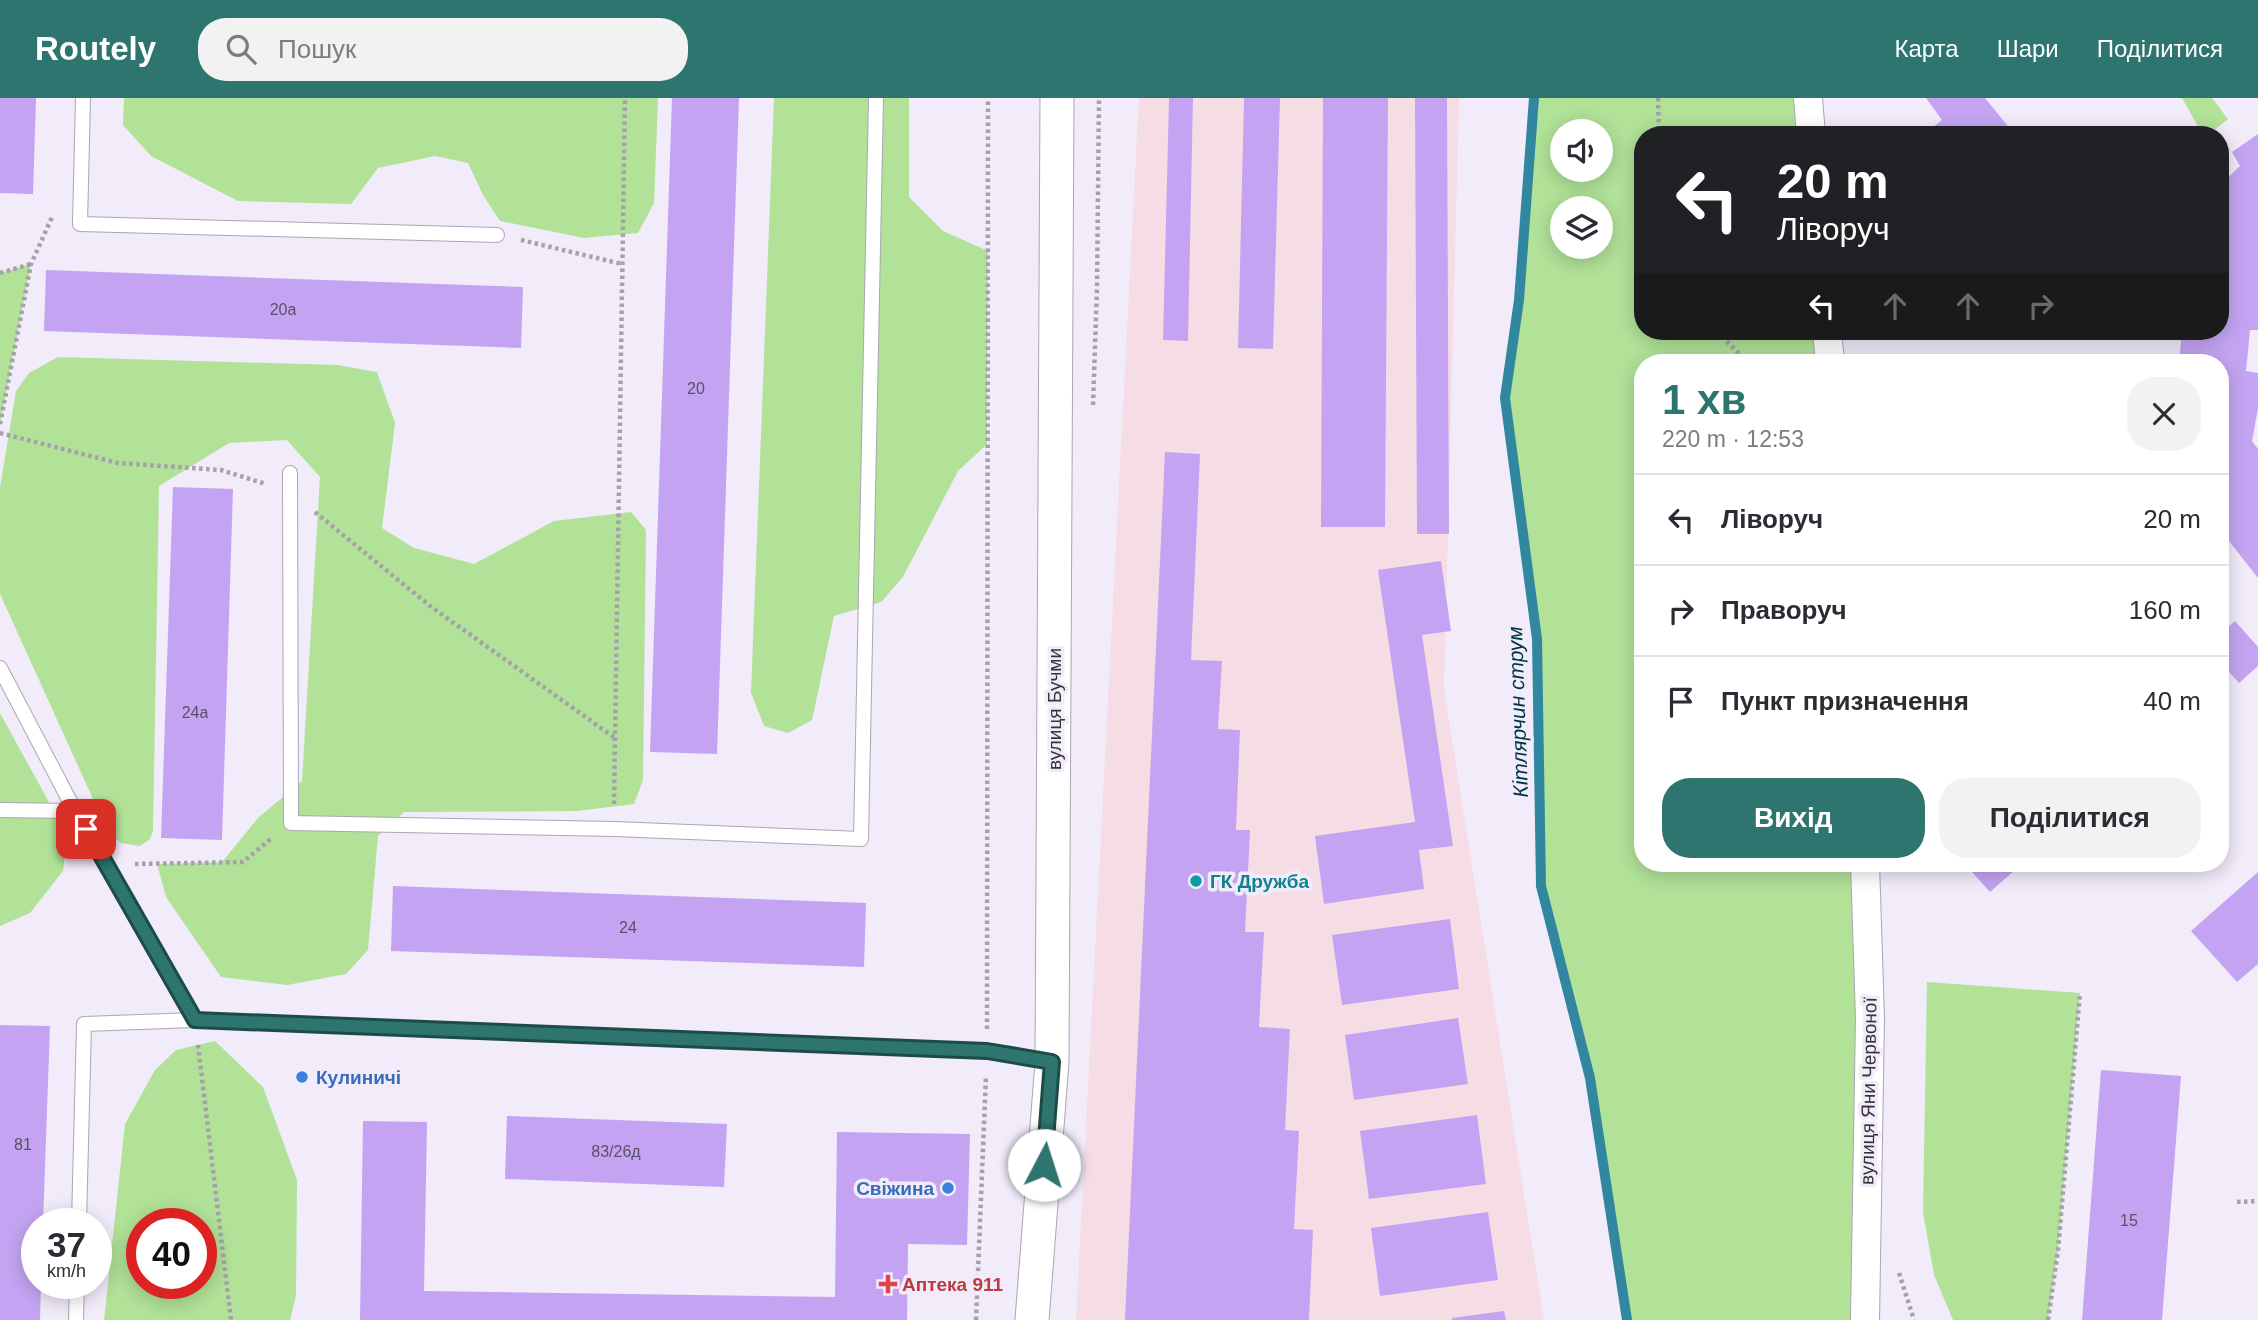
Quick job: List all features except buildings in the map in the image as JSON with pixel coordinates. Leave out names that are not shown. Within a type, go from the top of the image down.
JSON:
[{"type":"street","name":"вулиця Бучми","points":[[1032,1320],[1052,1062],[1057,98]]},
{"type":"street","points":[[1808,98],[1810,126]]},
{"type":"street","name":"вулиця Яни Червоної","points":[[1865,872],[1870,1018],[1865,1320]]},
{"type":"lane","points":[[83,98],[80,224],[497,234]]},
{"type":"lane","points":[[290,473],[291,823],[614,829],[861,839],[876,98]]},
{"type":"lane","points":[[0,668],[75,811],[195,1020]]},
{"type":"lane","points":[[0,810],[75,811]]},
{"type":"lane","points":[[79,1208],[85,1024],[195,1020],[987,1051],[1052,1062]]},
{"type":"lane","points":[[76,1320],[77,1299]]},
{"type":"path","points":[[614,829],[625,98]]},
{"type":"path","points":[[976,1320],[987,1051],[988,98]]},
{"type":"path","points":[[1658,98],[1659,126]]},
{"type":"path","points":[[0,424],[31,264],[54,213]]},
{"type":"path","points":[[497,234],[622,264]]},
{"type":"path","points":[[0,273],[31,264]]},
{"type":"path","points":[[1726,340],[1739,354]]},
{"type":"path","points":[[0,433],[118,463],[221,470],[289,490],[430,606],[615,738]]},
{"type":"path","points":[[106,866],[243,862],[291,823]]},
{"type":"path","points":[[2048,1320],[2058,1250],[2080,993]]},
{"type":"path","points":[[195,1020],[231,1320]]},
{"type":"path","points":[[2237,1202],[2258,1201]]},
{"type":"shaded area","points":[[1139,98],[1459,98],[1444,689],[1544,1320],[1076,1320]]},
{"type":"green space","points":[[124,98],[658,98],[654,203],[638,233],[584,238],[500,221],[483,195],[468,163],[435,156],[378,168],[351,204],[238,201],[151,156],[123,125]]},
{"type":"green space","points":[[774,98],[909,98],[909,197],[943,231],[988,251],[987,444],[958,471],[903,577],[881,602],[834,616],[812,720],[788,733],[764,726],[751,693]]},
{"type":"green space","points":[[1535,98],[1808,98],[1810,126],[1634,126],[1634,340],[1828,340],[1829,354],[1634,354],[1634,872],[1865,872],[1865,1320],[1628,1320],[1591,1078],[1543,886],[1539,639],[1506,398],[1519,301]]},
{"type":"green space","points":[[2182,98],[2212,98],[2228,119],[2219,126],[2198,126]]},
{"type":"green space","points":[[31,264],[0,424],[0,273]]},
{"type":"green space","points":[[58,357],[337,365],[377,372],[395,423],[382,528],[414,548],[474,564],[554,521],[631,512],[646,530],[643,780],[634,804],[577,811],[404,812],[378,836],[368,950],[346,974],[287,985],[221,977],[166,897],[157,864],[222,862],[258,818],[302,781],[320,477],[287,440],[229,443],[159,486],[153,831],[150,839],[140,846],[121,843],[108,832],[0,594],[0,488],[16,391],[29,373]]},
{"type":"green space","points":[[0,713],[67,835],[63,871],[30,913],[0,926]]},
{"type":"green space","points":[[1927,982],[2080,993],[2058,1250],[2048,1320],[1953,1320],[1934,1275],[1923,1212]]},
{"type":"green space","points":[[215,1041],[263,1087],[297,1180],[296,1296],[290,1320],[104,1320],[106,1299],[112,1299],[112,1245],[125,1124],[155,1070],[176,1050]]},
{"type":"waterway","name":"Кітлярчин струм","points":[[1534,98],[1519,300],[1505,398],[1537,639],[1541,886],[1590,1078],[1627,1320]]},
{"type":"place","name":"ГК Дружба","points":[[1196,881]]},
{"type":"place","name":"Кулиничі","points":[[302,1077]]},
{"type":"place","name":"Свіжина","points":[[948,1188]]},
{"type":"place","name":"Аптека 911","points":[[888,1284]]},
{"type":"route","points":[[86,829],[195,1020],[987,1051],[1052,1062],[1044,1165]]}]
